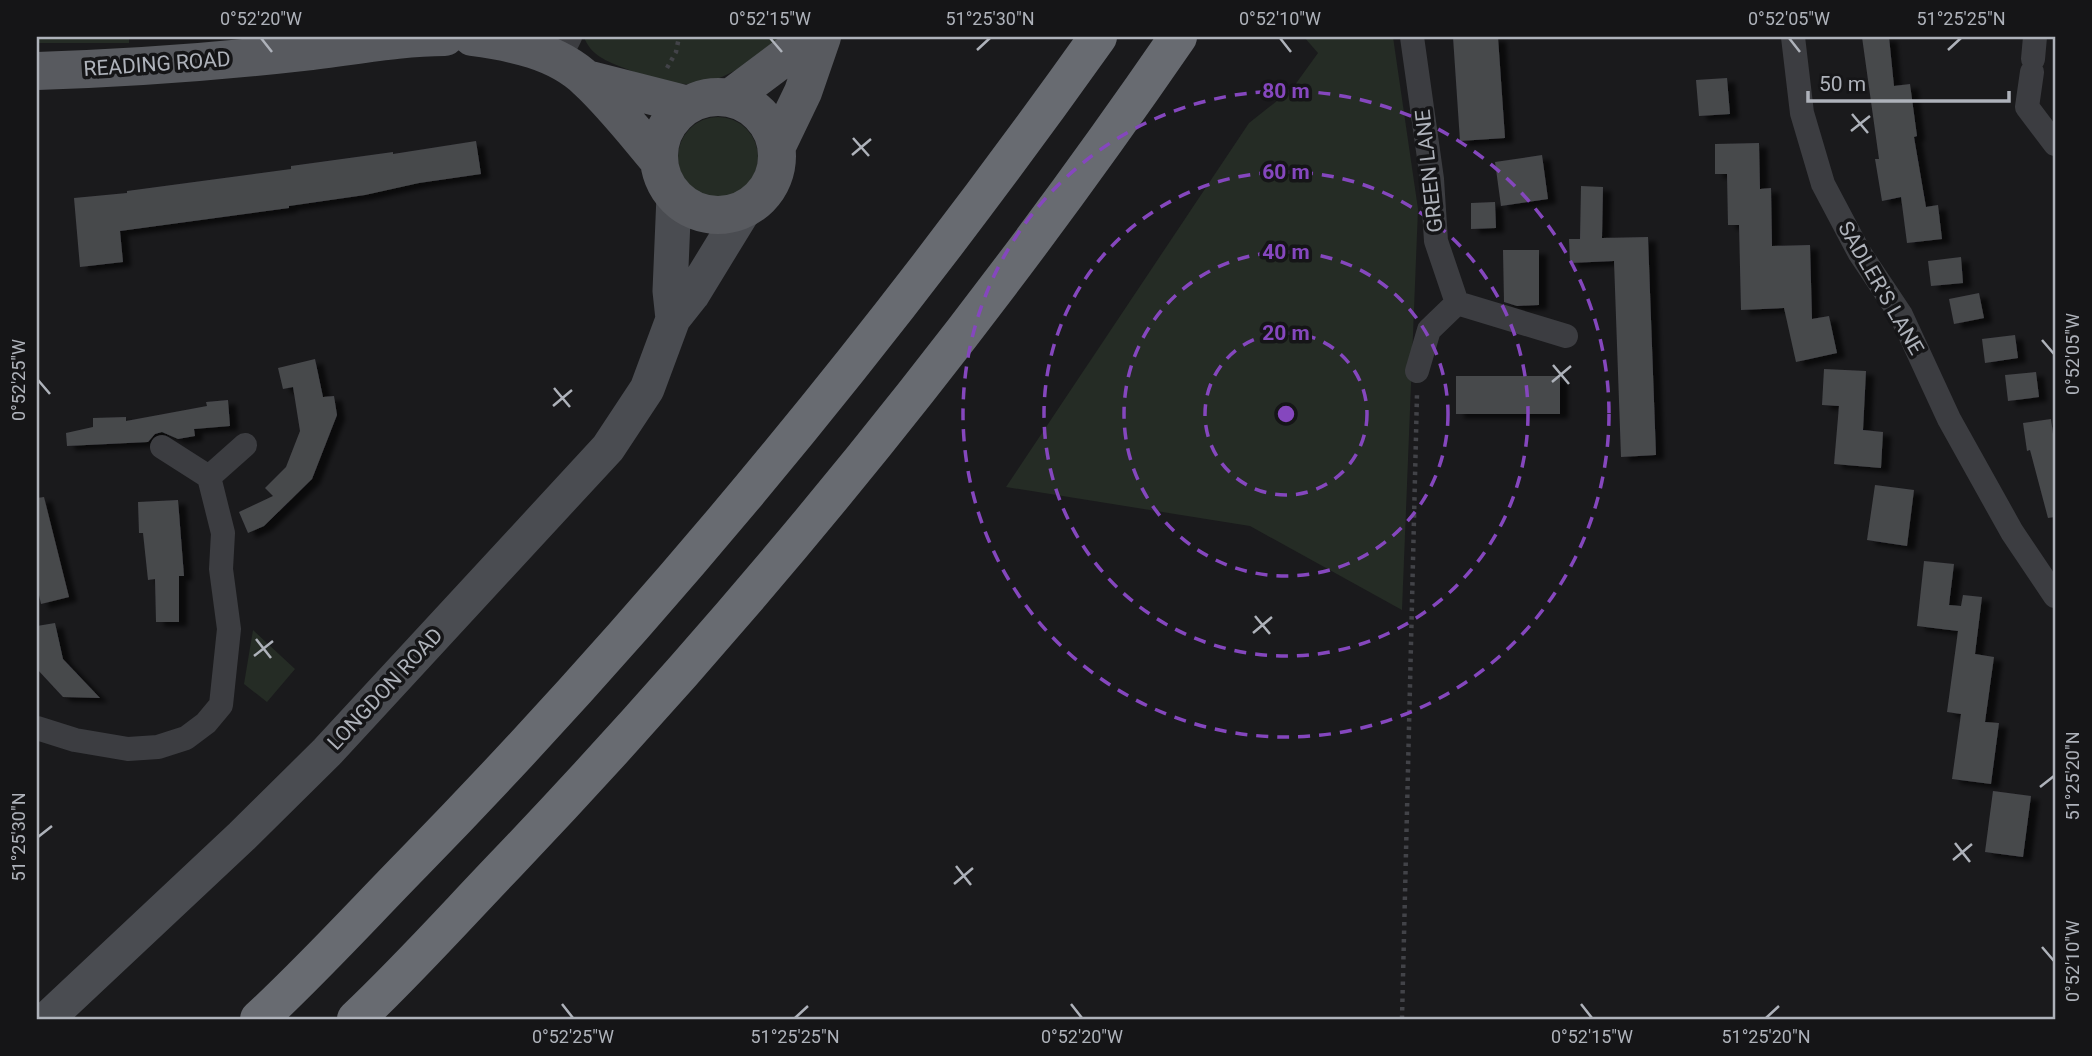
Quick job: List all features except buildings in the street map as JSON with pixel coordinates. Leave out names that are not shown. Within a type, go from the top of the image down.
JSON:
[{"type":"highway","points":[[259,1019],[508,766],[725,520],[855,360],[997,178],[1098,37]]},
{"type":"highway","points":[[356,1019],[596,769],[828,501],[1008,274],[1178,37]]},
{"type":"main road","name":"READING ROAD","points":[[37,71],[168,65],[394,40],[445,37]]},
{"type":"main road","points":[[472,37],[508,42],[571,59],[688,105]]},
{"type":"main road","points":[[730,98],[786,56],[822,37]]},
{"type":"main road","points":[[777,146],[803,92],[822,37]]},
{"type":"main road","points":[[571,59],[659,161]]},
{"type":"main road","points":[[713,97],[730,98],[750,106],[772,130],[778,157],[773,179],[758,201],[744,210],[732,214],[708,215],[687,207],[674,196],[663,180],[659,150],[665,130],[678,112],[688,105],[713,97]]},
{"type":"street","name":"GREEN LANE","points":[[1412,37],[1433,178],[1436,241],[1457,303]]},
{"type":"street","name":"SADLER'S LANE","points":[[1793,37],[1802,113],[1823,184],[1859,252],[1901,315],[1950,419],[2012,532],[2055,596]]},
{"type":"street","points":[[2033,56],[2027,107],[2055,144]]},
{"type":"street","name":"LONGDON ROAD","points":[[673,319],[670,291],[674,196]]},
{"type":"street","name":"LONGDON ROAD","points":[[47,1019],[204,873],[317,762],[608,448],[647,389],[673,319],[692,295],[744,210]]},
{"type":"street","points":[[1417,371],[1429,330],[1457,303],[1566,336]]},
{"type":"street","points":[[209,477],[246,445]]},
{"type":"street","points":[[37,728],[75,740],[128,749],[158,747],[187,738],[206,723],[221,705],[229,629],[221,569],[223,533],[209,477],[162,447]]},
{"type":"path","points":[[676,51],[679,37]]},
{"type":"path","points":[[1402,1019],[1417,371]]},
{"type":"shaded area","points":[[37,37],[129,37],[129,43],[37,43]]},
{"type":"shaded area","points":[[584,37],[786,37],[727,75],[692,84],[650,78],[612,63],[595,53]]},
{"type":"shaded area","points":[[1304,37],[1393,37],[1418,209],[1402,610],[1250,526],[1006,487],[1249,123],[1292,89],[1318,53]]},
{"type":"shaded area","points":[[718,117],[733,120],[746,129],[755,142],[758,157],[755,172],[746,185],[733,194],[718,197],[703,194],[690,185],[681,172],[678,157],[681,142],[690,129],[703,120]]},
{"type":"shaded area","points":[[253,630],[295,669],[267,702],[244,684]]}]
